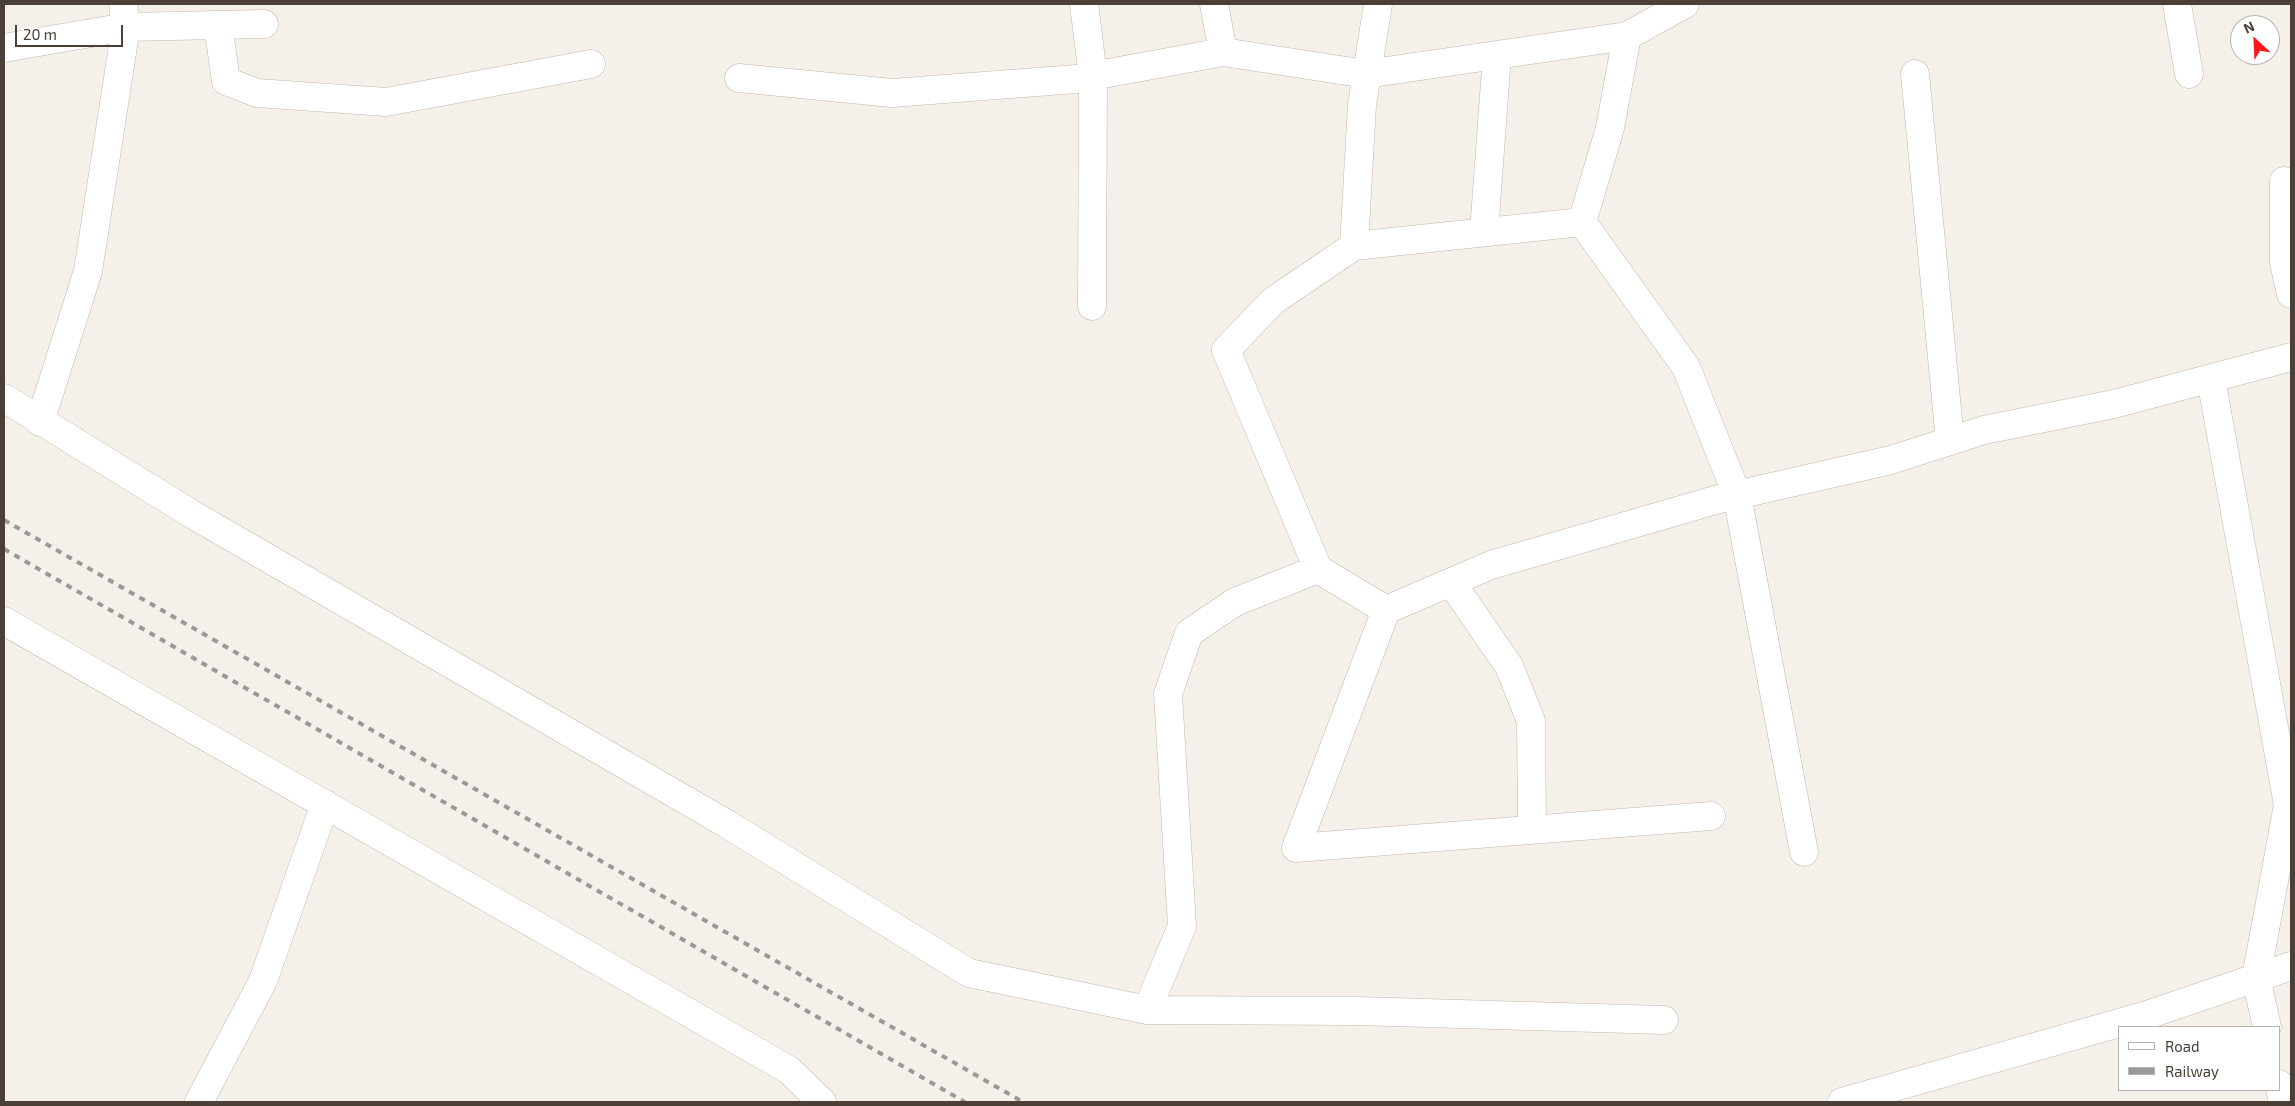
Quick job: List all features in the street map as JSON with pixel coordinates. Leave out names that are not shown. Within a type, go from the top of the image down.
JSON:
[{"type":"street","points":[[1084,4],[1093,76],[1092,306]]},
{"type":"street","points":[[1214,4],[1223,52]]},
{"type":"street","points":[[1354,246],[1362,105],[1378,4]]},
{"type":"street","points":[[739,78],[892,93],[1076,79],[1223,52],[1366,74],[1627,36],[1685,4]]},
{"type":"street","points":[[2177,4],[2189,74]]},
{"type":"street","points":[[40,422],[88,271],[125,15]]},
{"type":"street","points":[[4,48],[125,15],[218,25],[264,24]]},
{"type":"street","points":[[218,25],[226,81],[257,93],[386,102],[591,64]]},
{"type":"street","points":[[1582,222],[1610,128],[1627,36]]},
{"type":"street","points":[[1484,232],[1498,55]]},
{"type":"street","points":[[1915,74],[1950,441]]},
{"type":"street","points":[[2284,181],[2284,263],[2291,294]]},
{"type":"street","points":[[1386,610],[1318,569],[1226,350],[1273,301],[1354,246],[1582,222]]},
{"type":"street","points":[[1582,222],[1686,368],[1738,495],[1804,852]]},
{"type":"street","points":[[1711,816],[1296,848],[1386,610],[1492,564],[1738,495],[1891,460],[1984,430],[2114,404],[2291,357]]},
{"type":"street","points":[[2211,378],[2288,805],[2256,978],[2267,1026]]},
{"type":"street","points":[[4,398],[190,514],[727,824],[969,972],[1146,1010],[1358,1011],[1664,1020]]},
{"type":"street","points":[[1146,1010],[1182,926],[1168,694],[1189,633],[1235,602],[1318,569]]},
{"type":"street","points":[[1451,582],[1509,666],[1531,721],[1532,829]]},
{"type":"street","points":[[4,621],[789,1070],[822,1102]]},
{"type":"street","points":[[199,1102],[263,981],[325,804]]},
{"type":"street","points":[[1842,1102],[2147,1015],[2291,966]]},
{"type":"street","points":[[2280,1088],[2283,1102]]},
{"type":"railway","points":[[4,520],[1023,1102]]},
{"type":"railway","points":[[4,549],[965,1102]]}]
